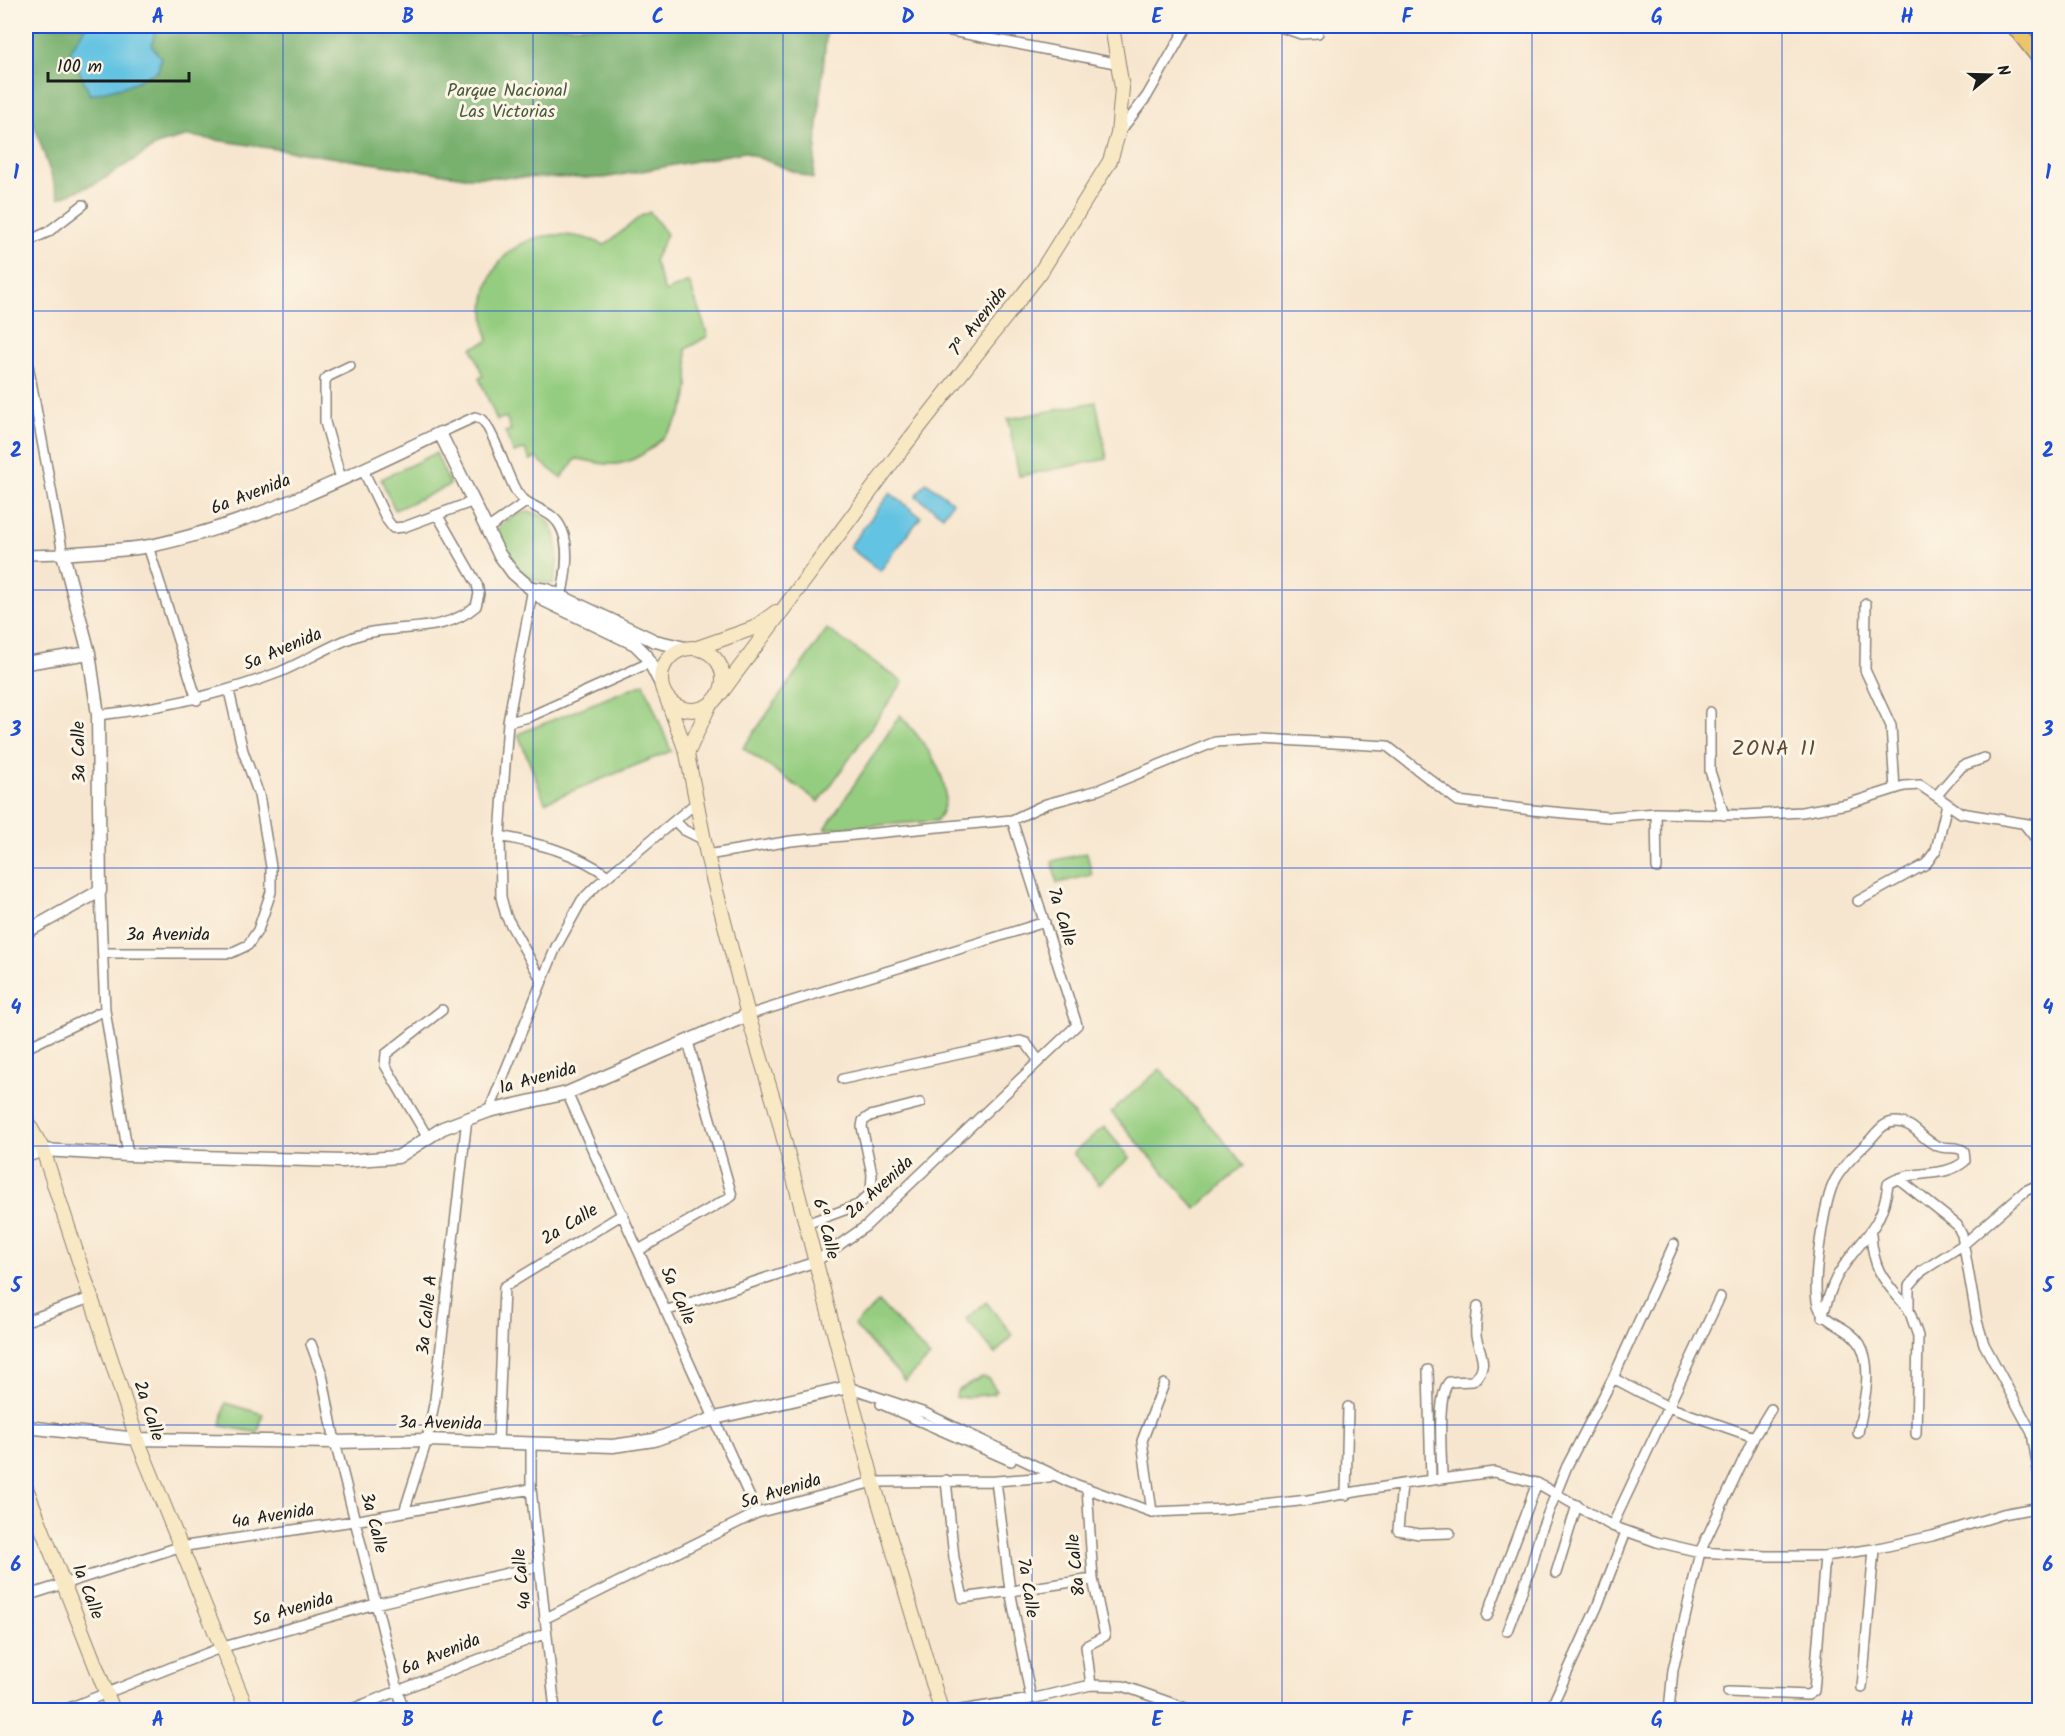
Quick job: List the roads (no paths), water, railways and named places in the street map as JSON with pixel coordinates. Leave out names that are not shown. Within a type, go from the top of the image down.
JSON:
[{"type":"main road","name":"7ª Avenida","points":[[721,693],[744,666],[782,607],[1040,273],[1110,161],[1118,134],[1122,88],[1120,64],[1112,26]]},
{"type":"main road","points":[[2014,26],[2040,59]]},
{"type":"main road","name":"7ª Avenida","points":[[691,648],[754,628],[782,607]]},
{"type":"main road","points":[[687,754],[709,706],[721,693],[724,674],[720,664],[706,651],[691,648],[669,658],[661,674],[664,690],[671,703],[686,710],[709,706]]},
{"type":"main road","name":"6ª Calle","points":[[664,690],[687,754],[707,855],[748,1016],[806,1224],[873,1482],[941,1710]]},
{"type":"main road","name":"2a Calle","points":[[26,1120],[42,1150],[93,1297],[137,1439],[247,1710]]},
{"type":"main road","name":"1a Calle","points":[[26,1488],[113,1710]]},
{"type":"street","points":[[1118,134],[1141,105],[1187,26]]},
{"type":"street","points":[[1278,26],[1301,34],[1318,33]]},
{"type":"street","points":[[946,30],[1120,64]]},
{"type":"street","points":[[26,242],[48,231],[83,205]]},
{"type":"street","name":"3a Calle","points":[[26,354],[63,554],[89,653],[98,715],[100,891],[105,1010],[128,1155]]},
{"type":"street","points":[[341,479],[326,422],[325,381],[329,376],[350,366]]},
{"type":"street","name":"6a Avenida","points":[[26,555],[148,546],[227,524],[363,470],[475,417],[485,424],[516,492],[526,502]]},
{"type":"street","points":[[441,433],[506,566],[533,588],[542,599],[560,602],[655,641],[691,648]]},
{"type":"street","points":[[363,470],[393,528],[399,529],[438,516],[474,501]]},
{"type":"street","points":[[487,529],[526,502],[550,515],[563,531],[566,555],[560,602]]},
{"type":"street","name":"5a Avenida","points":[[98,715],[197,700],[229,691],[302,663],[352,638],[372,632],[436,626],[460,617],[476,606],[479,594],[477,584],[438,516]]},
{"type":"street","points":[[148,546],[197,700]]},
{"type":"street","points":[[533,588],[508,722],[500,836],[501,897],[506,916],[542,981]]},
{"type":"street","points":[[560,602],[628,639],[641,649],[651,662],[664,690]]},
{"type":"street","points":[[1866,604],[1865,670],[1891,726],[1895,789]]},
{"type":"street","points":[[26,663],[89,653]]},
{"type":"street","points":[[508,722],[529,717],[651,662]]},
{"type":"street","name":"3a Avenida","points":[[104,953],[231,953],[248,945],[258,930],[271,892],[271,867],[259,795],[243,751],[229,691]]},
{"type":"street","points":[[1710,712],[1710,771],[1724,815]]},
{"type":"street","points":[[707,855],[791,841],[1012,820],[1046,804],[1098,790],[1215,742],[1263,739],[1387,746],[1458,801],[1608,817],[1656,813],[1724,815],[1802,812],[1847,804],[1895,789],[1920,785],[1961,813],[2040,826]]},
{"type":"street","points":[[1937,795],[1962,766],[1984,758]]},
{"type":"street","points":[[489,1111],[556,947],[582,900],[697,802]]},
{"type":"street","points":[[1858,901],[1926,864],[1936,850],[1947,804]]},
{"type":"street","points":[[1656,813],[1657,868]]},
{"type":"street","name":"7a Calle","points":[[1012,820],[1077,1025]]},
{"type":"street","points":[[675,821],[684,830],[704,840]]},
{"type":"street","points":[[2025,825],[2040,844]]},
{"type":"street","points":[[500,836],[550,846],[594,866],[608,876]]},
{"type":"street","points":[[26,932],[100,891]]},
{"type":"street","name":"1a Avenida","points":[[26,1156],[42,1150],[128,1155],[343,1161],[398,1157],[443,1128],[489,1111],[567,1093],[748,1016],[1045,922]]},
{"type":"street","points":[[26,1048],[105,1010]]},
{"type":"street","points":[[428,1138],[385,1065],[384,1058],[386,1053],[442,1010]]},
{"type":"street","name":"2a Avenida","points":[[666,1311],[815,1262],[866,1226],[1077,1025]]},
{"type":"street","points":[[843,1079],[1020,1041],[1026,1043],[1039,1060]]},
{"type":"street","points":[[639,1250],[732,1196],[688,1042]]},
{"type":"street","name":"5a Calle","points":[[567,1093],[757,1513]]},
{"type":"street","points":[[806,1224],[858,1205],[871,1193],[872,1173],[862,1127],[863,1121],[870,1116],[920,1103]]},
{"type":"street","name":"3a Calle A","points":[[404,1512],[427,1440],[435,1399],[467,1119]]},
{"type":"street","points":[[1822,1317],[1838,1275],[1870,1235],[1881,1215],[1888,1184],[1899,1179],[1942,1173],[1958,1167],[1965,1161],[1964,1151],[1957,1146],[1938,1146],[1914,1127],[1897,1122],[1883,1124],[1841,1171],[1827,1201],[1816,1285],[1817,1302],[1822,1317],[1859,1342],[1867,1360],[1858,1433]]},
{"type":"street","points":[[1899,1179],[1957,1225],[1964,1244],[1971,1299],[1979,1329],[1984,1344],[2031,1433],[2040,1482]]},
{"type":"street","points":[[1909,1310],[1909,1286],[1922,1271],[1964,1244],[2019,1196],[2040,1184]]},
{"type":"street","name":"2a Calle","points":[[498,1443],[503,1290],[506,1285],[623,1214]]},
{"type":"street","points":[[1870,1235],[1873,1260],[1880,1273],[1909,1310],[1918,1336],[1916,1434]]},
{"type":"street","points":[[1507,1631],[1556,1494],[1674,1244]]},
{"type":"street","points":[[26,1321],[93,1297]]},
{"type":"street","points":[[1612,1526],[1720,1297]]},
{"type":"street","points":[[1442,1478],[1442,1412],[1445,1386],[1449,1382],[1473,1381],[1483,1369],[1484,1360],[1476,1334],[1478,1306]]},
{"type":"street","name":"3a Calle","points":[[311,1344],[322,1374],[354,1521],[403,1710]]},
{"type":"street","points":[[1428,1370],[1431,1479]]},
{"type":"street","points":[[1613,1377],[1668,1407],[1754,1437]]},
{"type":"street","points":[[1152,1512],[1142,1441],[1164,1384]]},
{"type":"street","points":[[848,1388],[916,1421],[1049,1477],[1087,1488],[1152,1512],[1226,1509],[1346,1495],[1431,1479],[1494,1472],[1537,1484],[1626,1532],[1700,1552],[1825,1556],[1874,1549],[1932,1536],[2003,1514],[2040,1507]]},
{"type":"street","points":[[848,1388],[925,1413],[1069,1482]]},
{"type":"street","name":"3a Avenida","points":[[26,1427],[137,1439],[335,1442],[427,1440],[613,1446],[654,1440],[715,1418],[848,1388]]},
{"type":"street","points":[[1346,1495],[1348,1407]]},
{"type":"street","points":[[1669,1710],[1673,1670],[1700,1552],[1754,1437],[1770,1409]]},
{"type":"street","name":"4a Calle","points":[[531,1444],[531,1489],[555,1710]]},
{"type":"street","name":"5a Avenida","points":[[544,1619],[757,1513],[873,1482],[996,1481],[1049,1477]]},
{"type":"street","points":[[946,1480],[954,1558],[961,1596],[965,1599],[1010,1590],[1093,1579]]},
{"type":"street","name":"7a Calle","points":[[996,1481],[1010,1590],[1031,1700]]},
{"type":"street","points":[[1402,1484],[1398,1530],[1419,1534],[1450,1533]]},
{"type":"street","points":[[1487,1616],[1537,1484]]},
{"type":"street","name":"8a Calle","points":[[1087,1488],[1093,1579],[1105,1636],[1102,1640],[1088,1643],[1086,1650],[1091,1685]]},
{"type":"street","name":"4a Avenida","points":[[26,1596],[179,1547],[354,1521],[531,1489]]},
{"type":"street","points":[[1556,1573],[1577,1505]]},
{"type":"street","points":[[1550,1710],[1597,1607],[1626,1532]]},
{"type":"street","points":[[1862,1688],[1874,1549]]},
{"type":"street","points":[[1728,1692],[1808,1695],[1814,1691],[1825,1556]]},
{"type":"street","name":"5a Avenida","points":[[64,1710],[220,1648],[375,1604],[538,1566]]},
{"type":"street","name":"6a Avenida","points":[[349,1710],[546,1633]]},
{"type":"street","points":[[961,1710],[1031,1700],[1091,1685],[1123,1686],[1191,1710]]},
{"type":"water","points":[[86,26],[151,26],[155,30],[152,46],[161,58],[158,71],[129,85],[90,95],[70,50]]},
{"type":"water","points":[[926,482],[953,502],[943,516],[916,496]]},
{"type":"water","points":[[890,493],[921,517],[880,571],[849,547]]},
{"type":"district","name":"ZONA 11","points":[[1774,749]]},
{"type":"park label","name":"Parque Nacional Las Victorias","points":[[507,101]]}]
